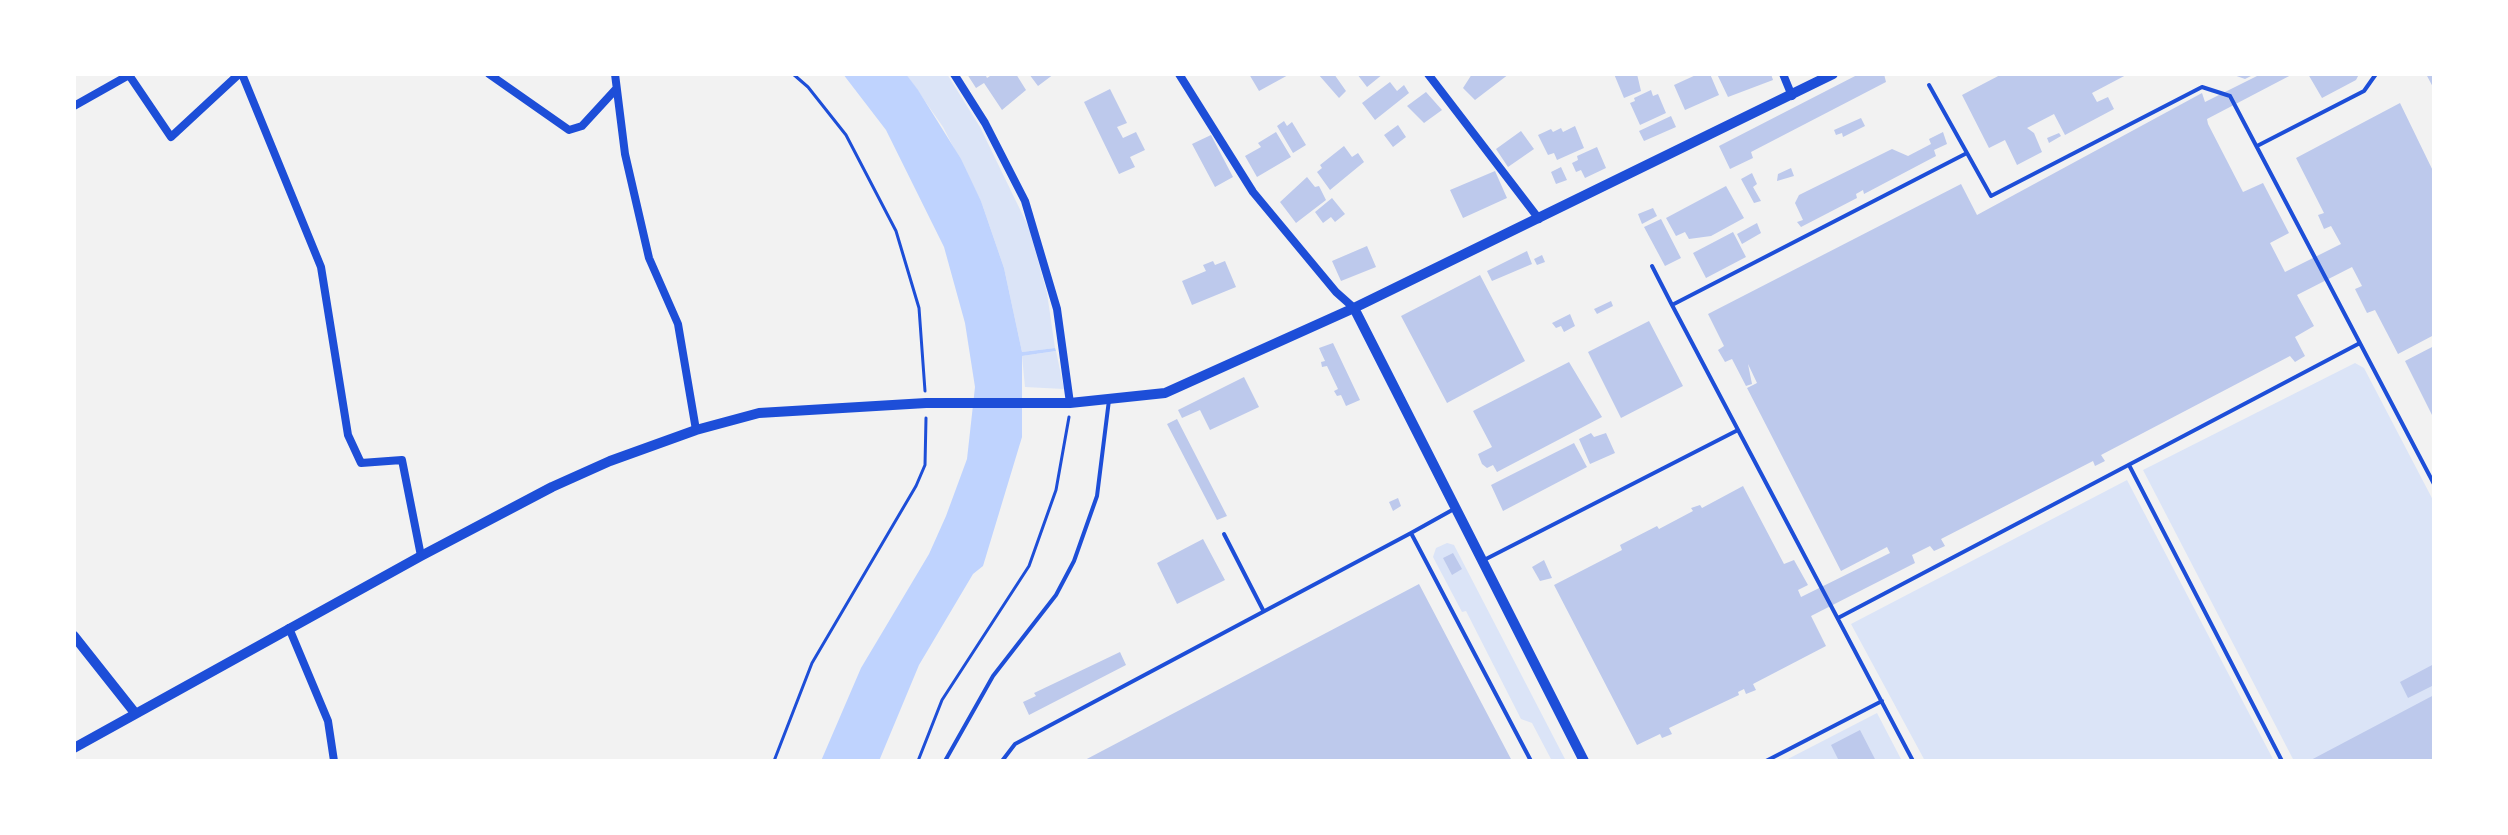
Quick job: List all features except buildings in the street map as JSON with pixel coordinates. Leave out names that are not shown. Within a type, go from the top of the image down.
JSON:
[{"type":"street","points":[[74,106],[129,75],[171,137],[241,74],[321,267],[348,435],[361,463],[402,460],[421,556]]},
{"type":"street","points":[[489,74],[569,130],[582,126],[616,89]]},
{"type":"street","points":[[615,74],[625,154],[649,258],[678,324],[696,430]]},
{"type":"street","points":[[954,74],[985,123],[1025,201],[1057,309],[1067,403]]},
{"type":"street","points":[[1179,74],[1253,192],[1336,292],[1354,308],[1584,761]]},
{"type":"street","points":[[1428,74],[1539,219]]},
{"type":"street","points":[[1783,74],[1792,96]]},
{"type":"street","points":[[74,748],[552,487],[696,430],[759,413],[926,403],[1067,403],[1165,393],[1354,308],[1833,74]]},
{"type":"street","points":[[289,628],[328,721],[334,761]]},
{"type":"street","points":[[74,636],[135,713]]},
{"type":"lane","points":[[2257,146],[2364,91],[2376,74]]},
{"type":"lane","points":[[1929,85],[1991,196],[2202,87],[2230,96],[2434,484]]},
{"type":"lane","points":[[1672,305],[1967,153]]},
{"type":"lane","points":[[1652,266],[1913,761]]},
{"type":"lane","points":[[1838,618],[2360,343]]},
{"type":"lane","points":[[945,761],[993,676],[1056,595],[1074,561],[1097,496],[1109,400]]},
{"type":"lane","points":[[1481,562],[1738,430]]},
{"type":"lane","points":[[2129,465],[2282,761]]},
{"type":"lane","points":[[1002,761],[1015,744],[1454,509]]},
{"type":"lane","points":[[1411,533],[1531,761]]},
{"type":"lane","points":[[1224,534],[1264,611]]},
{"type":"lane","points":[[1766,761],[1882,701]]},
{"type":"path","points":[[918,761],[942,700],[1008,601],[1043,534],[1069,430],[1067,403]]},
{"type":"shaded area","points":[[906,74],[947,74],[980,127],[1029,228],[1047,293],[1055,348],[1022,352],[1004,268],[981,201],[943,127]]},
{"type":"shaded area","points":[[1056,351],[1064,389],[1025,387],[1022,356]]},
{"type":"shaded area","points":[[2355,363],[2364,368],[2434,502],[2434,761],[2294,761],[2143,470]]},
{"type":"shaded area","points":[[2127,480],[2274,761],[1925,761],[1851,624]]},
{"type":"shaded area","points":[[1447,543],[1454,545],[1566,761],[1552,761],[1532,723],[1521,719],[1466,611],[1462,612],[1433,557],[1436,548]]},
{"type":"shaded area","points":[[1877,713],[1902,761],[1784,761]]},
{"type":"water","points":[[843,74],[906,74],[961,159],[981,201],[1004,268],[1022,352],[1055,348],[1056,351],[1022,356],[1022,437],[983,566],[973,574],[919,665],[879,761],[821,761],[861,668],[929,554],[946,516],[967,459],[975,387],[965,323],[944,247],[886,130]]}]
